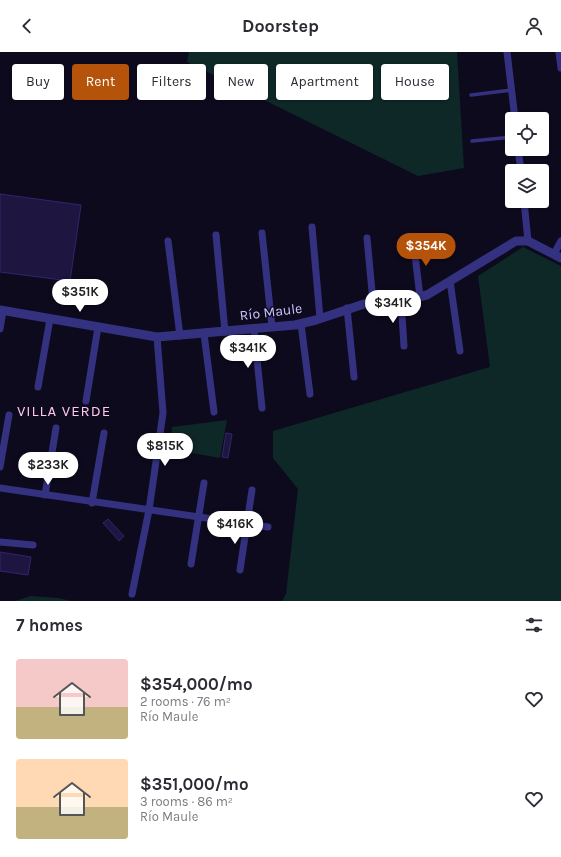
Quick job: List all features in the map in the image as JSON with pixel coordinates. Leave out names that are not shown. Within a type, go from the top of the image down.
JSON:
[{"type":"street","points":[[507,52],[514,112]]},
{"type":"street","points":[[559,52],[561,68]]},
{"type":"street","points":[[525,208],[528,241],[557,256],[561,241]]},
{"type":"street","points":[[312,227],[320,318]]},
{"type":"street","points":[[262,233],[272,327]]},
{"type":"street","points":[[216,235],[225,332]]},
{"type":"street","points":[[367,238],[373,302]]},
{"type":"street","points":[[413,238],[420,297]]},
{"type":"street","points":[[168,241],[180,336]]},
{"type":"street","name":"Río Maule","points":[[2,311],[157,337],[204,334],[301,324],[346,308],[373,302],[420,297],[434,291],[516,241],[528,241]]},
{"type":"street","points":[[450,281],[460,351]]},
{"type":"street","points":[[401,300],[404,346]]},
{"type":"street","points":[[346,308],[354,377]]},
{"type":"street","points":[[0,329],[2,311]]},
{"type":"street","points":[[38,387],[50,319]]},
{"type":"street","points":[[301,324],[310,394]]},
{"type":"street","points":[[86,400],[98,327]]},
{"type":"street","points":[[254,329],[262,408]]},
{"type":"street","points":[[204,334],[214,412]]},
{"type":"street","points":[[132,594],[149,510],[163,413],[157,337]]},
{"type":"street","points":[[0,467],[8,415]]},
{"type":"street","points":[[45,495],[56,428]]},
{"type":"street","points":[[92,503],[104,433]]},
{"type":"street","points":[[192,564],[204,483]]},
{"type":"street","points":[[0,488],[92,503],[268,527]]},
{"type":"street","points":[[240,570],[252,490]]},
{"type":"street","points":[[0,542],[33,545]]},
{"type":"lane","points":[[471,95],[512,90]]},
{"type":"lane","points":[[472,141],[505,138]]},
{"type":"green space","points":[[189,52],[457,52],[464,168],[418,176],[264,100],[268,100],[268,64],[214,64],[214,75],[206,71],[206,64],[191,64],[187,62]]},
{"type":"green space","points":[[523,247],[561,266],[561,601],[282,601],[286,594],[298,489],[273,458],[273,431],[490,367],[478,276]]},
{"type":"green space","points":[[227,420],[220,458],[170,449],[172,427]]},
{"type":"green space","points":[[31,596],[58,598],[71,601],[15,601]]},
{"type":"building","points":[[0,194],[81,205],[70,281],[0,272]]},
{"type":"building","points":[[226,433],[232,434],[228,458],[222,457]]},
{"type":"building","points":[[108,519],[124,536],[119,541],[103,523]]},
{"type":"building","points":[[0,552],[31,557],[28,575],[0,571]]},
{"type":"district","name":"VILLA VERDE","points":[[64,411]]}]
